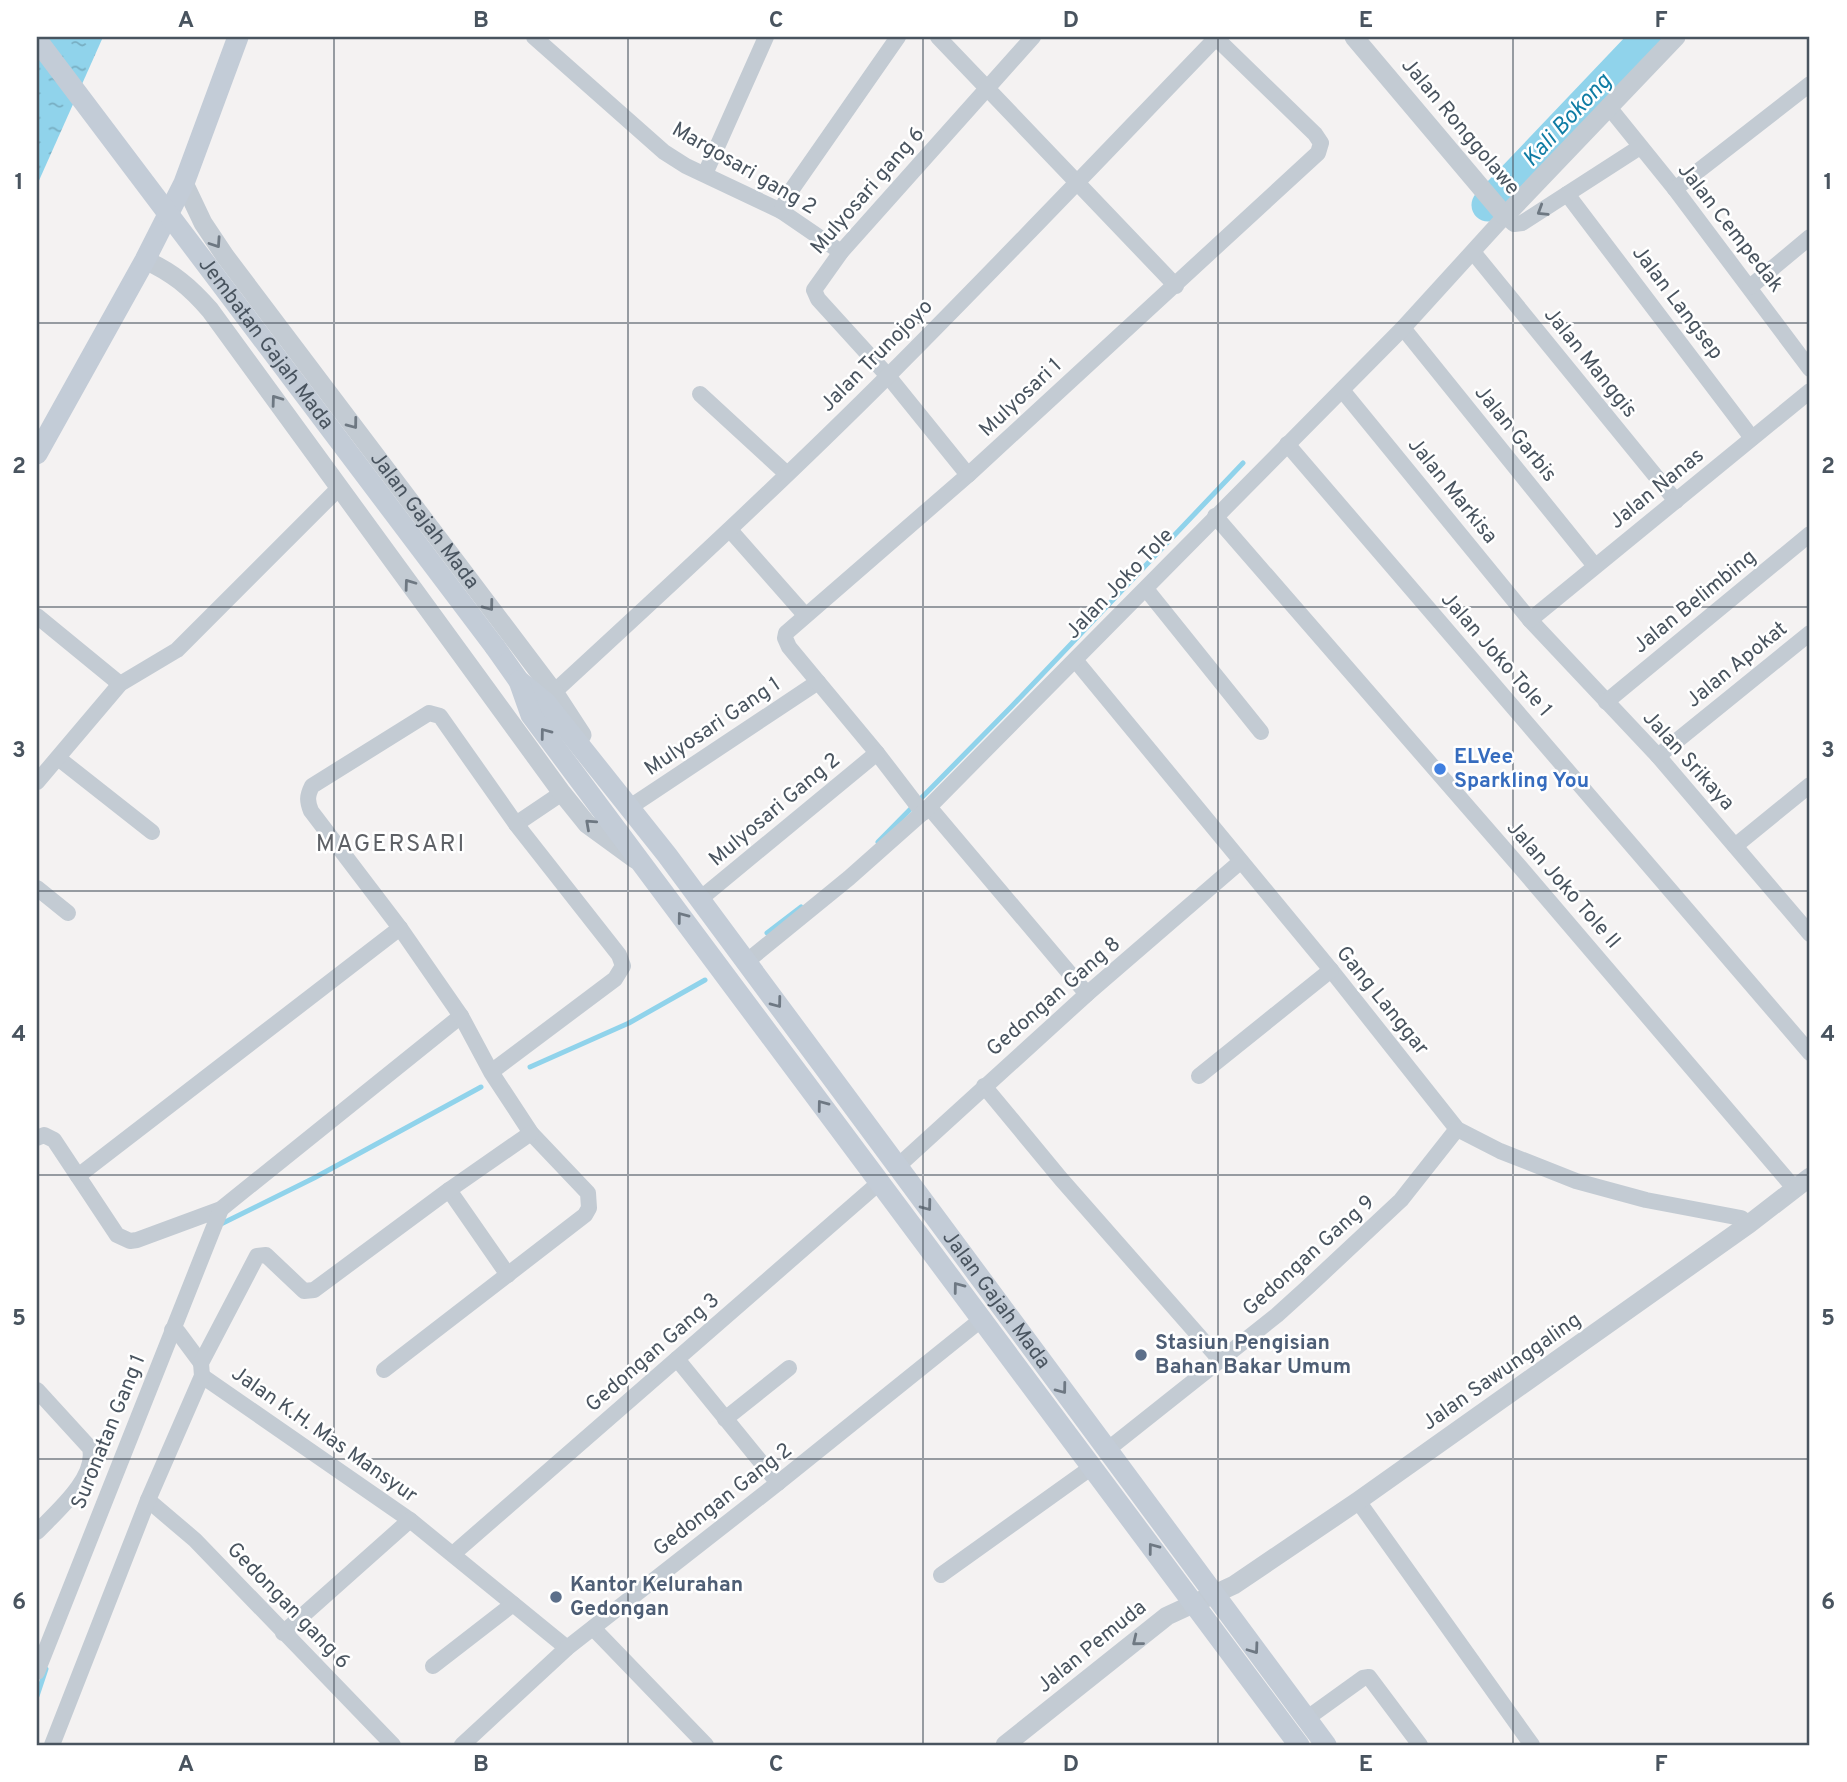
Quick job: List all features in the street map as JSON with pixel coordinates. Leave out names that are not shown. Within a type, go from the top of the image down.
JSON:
[{"type":"main road","points":[[37,454],[145,260],[184,183],[238,37]]},
{"type":"main road","name":"Jembatan Gajah Mada","points":[[37,40],[519,681]]},
{"type":"main road","name":"Jalan Gajah Mada","points":[[519,681],[546,703],[667,855],[1326,1745]]},
{"type":"main road","name":"Jalan Gajah Mada","points":[[519,681],[531,715],[982,1319],[1088,1470],[1300,1745]]},
{"type":"street","name":"Margosari gang 2","points":[[534,37],[664,152],[686,166],[781,211],[841,252]]},
{"type":"street","points":[[705,174],[766,37]]},
{"type":"street","points":[[781,211],[790,192],[898,37]]},
{"type":"street","points":[[938,37],[1176,286]]},
{"type":"street","name":"Mulyosari gang 6","points":[[888,376],[815,295],[815,286],[841,252],[1032,37]]},
{"type":"street","name":"Jalan Trunojoyo","points":[[554,692],[730,530],[888,376],[1078,184],[1216,37]]},
{"type":"street","name":"Mulyosari 1","points":[[1087,994],[921,807],[789,648],[785,638],[789,629],[968,475],[1176,286],[1321,149],[1321,143],[1315,134],[1216,37]]},
{"type":"street","name":"Jalan Ronggolawe","points":[[1353,37],[1497,206]]},
{"type":"street","points":[[1640,148],[1522,223],[1514,224],[1497,206],[1608,106],[1675,37]]},
{"type":"street","points":[[1675,189],[1810,84]]},
{"type":"street","name":"Jalan Cempedak","points":[[1608,106],[1675,189],[1810,369]]},
{"type":"street","name":"Jalan Gajah Mada","points":[[184,183],[203,223],[243,279],[554,692],[630,807],[667,855]]},
{"type":"street","name":"Jalan Langsep","points":[[1567,194],[1752,438]]},
{"type":"street","name":"Jalan Joko Tole","points":[[746,962],[849,878],[1076,661],[1215,516],[1403,328],[1473,252],[1497,206]]},
{"type":"street","points":[[1750,287],[1810,237]]},
{"type":"street","name":"Jalan Manggis","points":[[1473,252],[1676,501]]},
{"type":"street","name":"Jalan Gajah Mada","points":[[145,260],[168,271],[190,287],[210,310],[562,793],[587,824],[644,866]]},
{"type":"street","points":[[210,310],[243,279]]},
{"type":"street","points":[[247,358],[240,333],[258,318],[281,329]]},
{"type":"street","name":"Jalan Garbis","points":[[1403,328],[1595,566]]},
{"type":"street","points":[[888,376],[968,475]]},
{"type":"street","name":"Jalan Markisa","points":[[1342,390],[1530,620]]},
{"type":"street","name":"Jalan Nanas","points":[[1530,620],[1810,391]]},
{"type":"street","points":[[700,394],[787,474]]},
{"type":"street","name":"Jalan Joko Tole 1","points":[[1287,444],[1810,1053]]},
{"type":"street","points":[[37,782],[120,684],[177,650],[339,488]]},
{"type":"street","name":"Jalan Joko Tole II","points":[[1215,516],[1520,867],[1802,1183]]},
{"type":"street","points":[[730,530],[805,615]]},
{"type":"street","name":"Jalan Belimbing","points":[[1605,702],[1810,534]]},
{"type":"street","points":[[1146,589],[1261,732]]},
{"type":"street","points":[[37,616],[120,684]]},
{"type":"street","name":"Jalan Srikaya","points":[[1530,620],[1658,755],[1810,934]]},
{"type":"street","name":"Jalan Apokat","points":[[1658,755],[1810,633]]},
{"type":"street","name":"Gang Langgar","points":[[1076,661],[1331,970],[1457,1129],[1500,1151],[1576,1181],[1646,1200],[1741,1218],[1749,1224]]},
{"type":"street","name":"Mulyosari Gang 1","points":[[630,807],[818,682]]},
{"type":"street","points":[[384,1370],[584,1215],[589,1208],[588,1193],[531,1133],[491,1072],[461,1016],[400,928],[311,811],[307,796],[312,786],[424,715],[435,713],[440,716],[516,824],[619,956],[623,966],[615,979],[491,1072]]},
{"type":"street","name":"Mulyosari Gang 2","points":[[700,899],[877,753]]},
{"type":"street","points":[[58,758],[152,832]]},
{"type":"street","points":[[1735,846],[1810,785]]},
{"type":"street","points":[[516,824],[562,793]]},
{"type":"street","name":"Gedongan Gang 8","points":[[898,1166],[1087,994],[1240,862]]},
{"type":"street","points":[[37,888],[68,913]]},
{"type":"street","points":[[78,1176],[400,928]]},
{"type":"street","points":[[1199,1076],[1331,970]]},
{"type":"street","points":[[37,1138],[44,1135],[54,1140],[117,1235],[122,1239],[137,1240],[221,1209],[461,1016]]},
{"type":"street","points":[[984,1086],[1061,1179],[1221,1361]]},
{"type":"street","name":"Gedongan Gang 9","points":[[1107,1450],[1277,1315],[1387,1213],[1457,1129]]},
{"type":"street","points":[[202,1369],[260,1254],[266,1255],[304,1291],[310,1292],[531,1133]]},
{"type":"street","name":"Gedongan Gang 3","points":[[453,1554],[880,1182]]},
{"type":"street","name":"Jalan Sawunggaling","points":[[1214,1594],[1234,1584],[1358,1501],[1749,1224],[1802,1183]]},
{"type":"street","points":[[449,1190],[508,1275]]},
{"type":"street","name":"Suronatan Gang 1","points":[[37,1672],[221,1209]]},
{"type":"street","name":"Gedongan Gang 2","points":[[462,1745],[567,1648],[982,1319]]},
{"type":"street","points":[[172,1329],[178,1332],[202,1369]]},
{"type":"street","points":[[677,1359],[778,1483]]},
{"type":"street","points":[[725,1419],[789,1368]]},
{"type":"street","name":"Jalan K.H. Mas Mansyur","points":[[47,1742],[202,1369],[410,1520],[567,1648]]},
{"type":"street","points":[[37,1391],[90,1448],[92,1459],[89,1471],[77,1488],[37,1532]]},
{"type":"street","points":[[941,1576],[1088,1470]]},
{"type":"street","name":"Gedongan gang 6","points":[[148,1500],[195,1540],[393,1745]]},
{"type":"street","points":[[1358,1501],[1532,1745]]},
{"type":"street","points":[[284,1633],[410,1520]]},
{"type":"street","name":"Jalan Pemuda","points":[[1005,1745],[1167,1616],[1214,1594]]},
{"type":"street","points":[[433,1666],[513,1604]]},
{"type":"street","points":[[593,1628],[706,1745]]},
{"type":"street","points":[[1306,1718],[1363,1678],[1369,1677],[1420,1745]]},
{"type":"water","points":[[37,37],[103,37],[37,185]]},
{"type":"waterway","name":"Kali Bokong","points":[[1488,205],[1648,37]]},
{"type":"waterway","points":[[878,842],[1012,706],[1243,463]]},
{"type":"waterway","points":[[767,933],[801,907]]},
{"type":"waterway","points":[[530,1067],[629,1023],[705,980]]},
{"type":"waterway","points":[[221,1224],[314,1178],[481,1087]]},
{"type":"waterway","points":[[37,1696],[46,1669]]},
{"type":"place","name":"ELVee Sparkling You","points":[[1440,769]]},
{"type":"place","name":"Stasiun Pengisian Bahan Bakar Umum","points":[[1141,1355]]},
{"type":"place","name":"Kantor Kelurahan Gedongan","points":[[556,1597]]},
{"type":"district","name":"MAGERSARI","points":[[391,845]]}]
